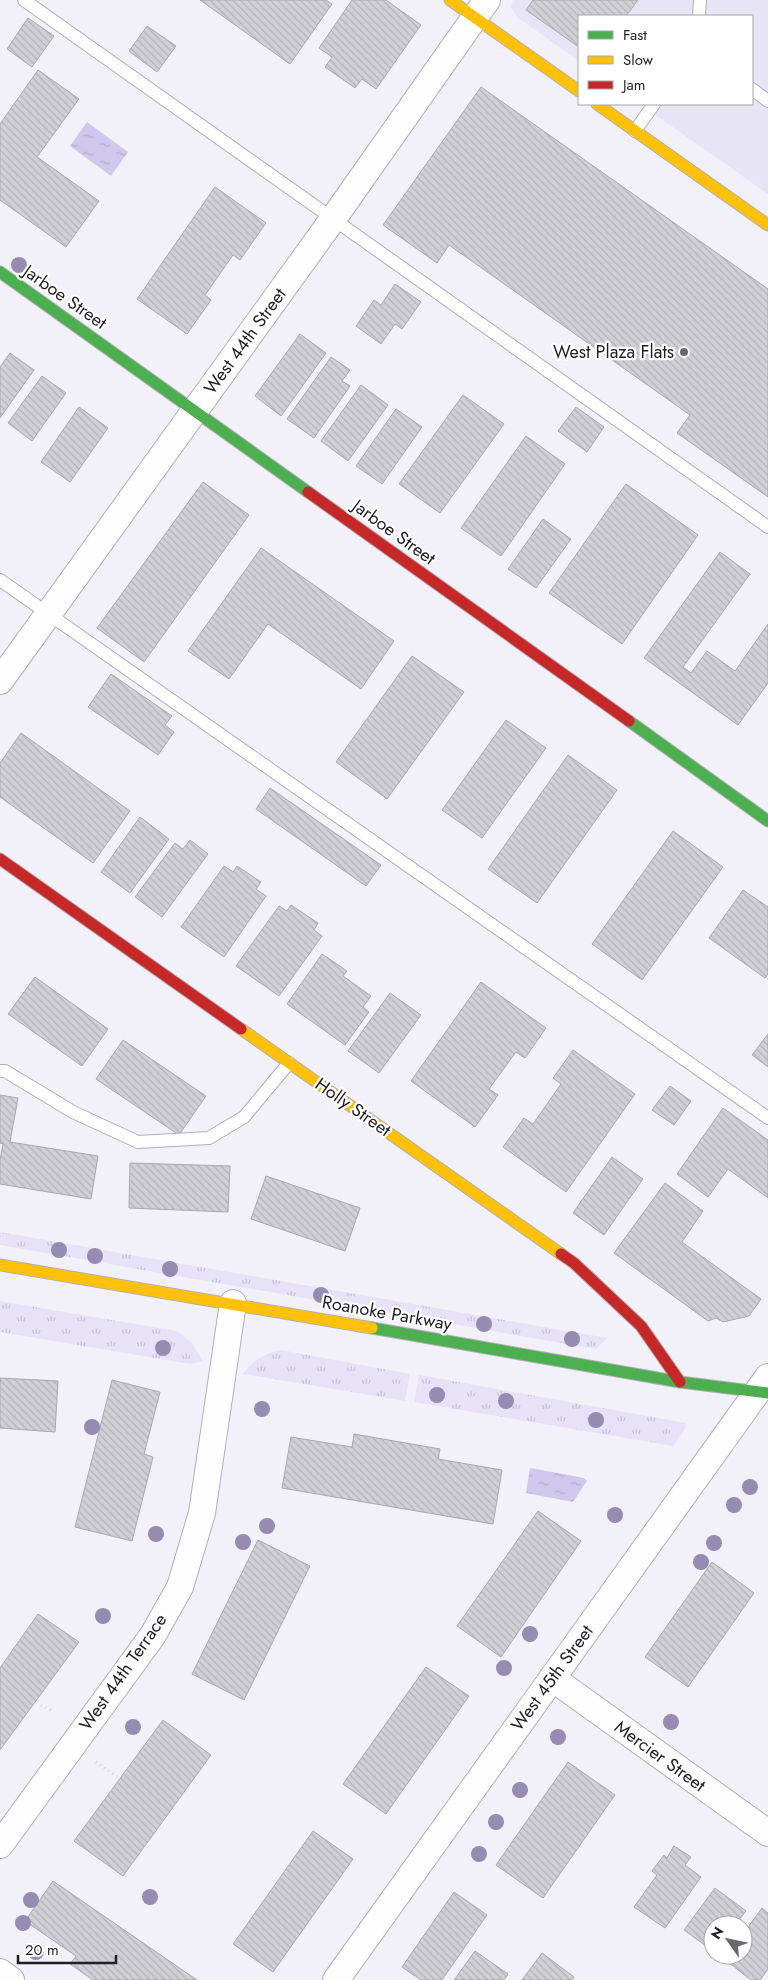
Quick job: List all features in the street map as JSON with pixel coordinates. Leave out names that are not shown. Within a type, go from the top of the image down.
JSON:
[{"type":"street","points":[[450,0],[481,9],[578,90]]},
{"type":"street","name":"West 44th Street","points":[[0,681],[333,219],[481,9]]},
{"type":"street","points":[[598,105],[768,225]]},
{"type":"street","name":"Jarboe Street","points":[[0,272],[768,821]]},
{"type":"street","name":"Holly Street","points":[[0,859],[574,1263],[641,1326],[680,1382]]},
{"type":"street","name":"Roanoke Parkway","points":[[0,1265],[233,1303],[680,1382],[765,1390]]},
{"type":"street","name":"West 44th Terrace","points":[[0,1845],[153,1635],[180,1587],[202,1514],[233,1303]]},
{"type":"street","name":"West 45th Street","points":[[336,1980],[552,1678],[765,1390]]},
{"type":"street","name":"Mercier Street","points":[[552,1678],[768,1833]]},
{"type":"street","points":[[0,1972],[11,1980]]},
{"type":"lane","points":[[24,0],[768,527]]},
{"type":"lane","points":[[699,15],[700,0]]},
{"type":"lane","points":[[753,90],[768,101]]},
{"type":"lane","points":[[635,130],[653,105]]},
{"type":"lane","points":[[0,580],[768,1118]]},
{"type":"lane","points":[[0,1071],[5,1072],[73,1112],[138,1142],[209,1138],[244,1118],[289,1063]]},
{"type":"path","points":[[41,1705],[54,1712]]},
{"type":"path","points":[[94,1760],[119,1778]]},
{"type":"shaded area","points":[[513,0],[768,0],[768,194],[641,105],[753,105],[753,15],[578,15],[578,60],[517,17],[511,7]]},
{"type":"green space","points":[[0,1232],[607,1338],[596,1349],[0,1245]]},
{"type":"green space","points":[[0,1301],[177,1331],[192,1343],[203,1361],[190,1364],[0,1332]]},
{"type":"green space","points":[[281,1350],[410,1374],[405,1401],[243,1374],[260,1358]]},
{"type":"green space","points":[[419,1375],[686,1423],[685,1429],[673,1446],[414,1402]]},
{"type":"water","points":[[87,122],[128,152],[111,176],[70,146]]},
{"type":"water","points":[[530,1468],[584,1478],[587,1481],[573,1502],[526,1493]]},
{"type":"building","points":[[200,0],[326,0],[332,4],[290,64]]},
{"type":"building","points":[[352,0],[386,0],[421,25],[376,89],[362,79],[355,88],[325,67],[332,57],[319,48]]},
{"type":"building","points":[[533,0],[638,0],[627,15],[578,15],[578,46],[526,10]]},
{"type":"building","points":[[28,18],[54,36],[32,67],[7,49]]},
{"type":"building","points":[[147,26],[176,46],[157,72],[129,51]]},
{"type":"building","points":[[38,70],[79,99],[37,157],[99,201],[66,247],[0,200],[0,124]]},
{"type":"building","name":"West Plaza Flats","points":[[481,87],[768,289],[768,497],[677,433],[690,415],[449,245],[437,263],[383,225]]},
{"type":"building","points":[[215,187],[266,223],[240,260],[233,255],[205,295],[211,300],[187,334],[137,299]]},
{"type":"building","points":[[395,284],[421,302],[402,329],[395,324],[381,344],[356,326],[374,300],[381,305]]},
{"type":"building","points":[[300,334],[326,353],[281,416],[255,396]]},
{"type":"building","points":[[10,353],[34,370],[0,418],[0,367]]},
{"type":"building","points":[[331,357],[350,370],[342,381],[350,386],[314,438],[287,419]]},
{"type":"building","points":[[42,376],[66,393],[32,441],[8,423]]},
{"type":"building","points":[[361,385],[388,405],[348,461],[321,441]]},
{"type":"building","points":[[463,395],[504,424],[440,513],[399,484]]},
{"type":"building","points":[[79,407],[108,428],[70,482],[41,462]]},
{"type":"building","points":[[576,407],[604,427],[587,452],[558,431]]},
{"type":"building","points":[[396,409],[422,427],[382,484],[356,466]]},
{"type":"building","points":[[526,436],[565,464],[501,556],[461,528]]},
{"type":"building","points":[[203,482],[249,515],[144,662],[97,628]]},
{"type":"building","points":[[626,484],[698,535],[622,644],[549,593]]},
{"type":"building","points":[[543,519],[571,539],[536,588],[508,569]]},
{"type":"building","points":[[261,548],[394,641],[361,689],[268,624],[229,679],[188,651]]},
{"type":"building","points":[[720,552],[750,574],[683,667],[691,673],[707,651],[735,671],[768,624],[768,683],[738,725],[644,658]]},
{"type":"building","points":[[412,656],[464,692],[387,799],[336,762]]},
{"type":"building","points":[[111,674],[172,716],[165,725],[174,732],[158,755],[88,707]]},
{"type":"building","points":[[506,720],[546,748],[482,838],[442,810]]},
{"type":"building","points":[[21,733],[130,811],[93,863],[0,797],[0,763]]},
{"type":"building","points":[[568,755],[617,790],[537,903],[488,869]]},
{"type":"building","points":[[270,788],[381,865],[366,886],[256,809]]},
{"type":"building","points":[[140,817],[169,839],[130,893],[101,872]]},
{"type":"building","points":[[673,831],[723,867],[642,980],[592,944]]},
{"type":"building","points":[[190,840],[208,854],[162,917],[135,897],[175,843],[183,849]]},
{"type":"building","points":[[224,866],[233,872],[237,866],[261,882],[256,889],[266,896],[224,957],[181,927]]},
{"type":"building","points":[[743,890],[768,907],[768,974],[765,978],[709,938]]},
{"type":"building","points":[[291,905],[318,923],[314,930],[322,936],[279,996],[236,966],[279,906],[287,911]]},
{"type":"building","points":[[322,954],[347,971],[343,976],[371,996],[363,1007],[369,1012],[345,1045],[287,1004]]},
{"type":"building","points":[[35,977],[108,1029],[82,1066],[8,1014]]},
{"type":"building","points":[[481,982],[546,1028],[525,1058],[516,1052],[489,1089],[498,1095],[475,1127],[411,1081]]},
{"type":"building","points":[[390,993],[421,1015],[379,1073],[348,1051]]},
{"type":"building","points":[[768,1034],[768,1067],[752,1055]]},
{"type":"building","points":[[123,1040],[206,1096],[179,1135],[96,1079]]},
{"type":"building","points":[[573,1050],[635,1094],[566,1192],[503,1147],[524,1118],[533,1124],[561,1084],[553,1078]]},
{"type":"building","points":[[670,1086],[691,1101],[674,1125],[652,1110]]},
{"type":"building","points":[[0,1095],[18,1098],[10,1142],[98,1156],[91,1199],[0,1184],[0,1160],[3,1144],[0,1143]]},
{"type":"building","points":[[723,1108],[768,1140],[768,1198],[728,1169],[708,1197],[677,1174]]},
{"type":"building","points":[[612,1157],[643,1179],[604,1235],[573,1213]]},
{"type":"building","points":[[130,1163],[230,1166],[228,1212],[129,1208]]},
{"type":"building","points":[[266,1176],[360,1208],[345,1251],[251,1219]]},
{"type":"building","points":[[665,1183],[703,1211],[682,1242],[761,1299],[749,1316],[723,1322],[716,1318],[708,1321],[614,1253]]},
{"type":"building","points":[[0,1378],[58,1381],[55,1432],[0,1428]]},
{"type":"building","points":[[112,1380],[160,1392],[144,1454],[153,1457],[132,1541],[75,1527]]},
{"type":"building","points":[[354,1434],[440,1449],[438,1459],[502,1470],[493,1524],[282,1488],[291,1437],[352,1447]]},
{"type":"building","points":[[538,1511],[581,1541],[501,1657],[457,1626]]},
{"type":"building","points":[[258,1540],[310,1566],[244,1700],[192,1674]]},
{"type":"building","points":[[712,1562],[754,1593],[688,1687],[645,1657]]},
{"type":"building","points":[[38,1614],[79,1642],[0,1750],[0,1668]]},
{"type":"building","points":[[426,1667],[469,1696],[386,1814],[343,1784]]},
{"type":"building","points":[[163,1720],[211,1755],[123,1876],[74,1841]]},
{"type":"building","points":[[568,1762],[615,1795],[543,1898],[496,1865]]},
{"type":"building","points":[[313,1831],[353,1859],[273,1972],[233,1944]]},
{"type":"building","points":[[674,1846],[691,1857],[685,1865],[701,1877],[665,1928],[634,1907],[657,1875],[652,1871],[664,1855],[667,1858]]},
{"type":"building","points":[[53,1881],[197,1980],[93,1980],[70,1964],[76,1956],[25,1921]]},
{"type":"building","points":[[715,1888],[746,1911],[743,1915],[703,1915],[703,1944],[684,1930]]},
{"type":"building","points":[[454,1892],[487,1915],[442,1980],[421,1980],[402,1967]]},
{"type":"building","points":[[762,1908],[768,1913],[768,1969],[760,1980],[751,1980],[732,1965],[753,1965],[753,1920]]},
{"type":"building","points":[[475,1951],[508,1974],[504,1980],[454,1980]]},
{"type":"building","points":[[542,1953],[574,1977],[572,1980],[522,1980]]},
{"type":"traffic: fast","points":[[0,272],[308,492]]},
{"type":"traffic: fast","points":[[629,721],[768,821]]},
{"type":"traffic: fast","points":[[372,1328],[680,1382],[768,1393]]},
{"type":"traffic: slow","points":[[450,0],[578,90]]},
{"type":"traffic: slow","points":[[598,105],[768,225]]},
{"type":"traffic: slow","points":[[241,1029],[561,1254]]},
{"type":"traffic: slow","points":[[0,1265],[372,1328]]},
{"type":"traffic: jam","points":[[308,492],[629,721]]},
{"type":"traffic: jam","points":[[0,859],[241,1029]]},
{"type":"traffic: jam","points":[[561,1254],[574,1263],[641,1326],[680,1382]]},
{"type":"place","name":"West Plaza Flats","points":[[684,352]]}]
